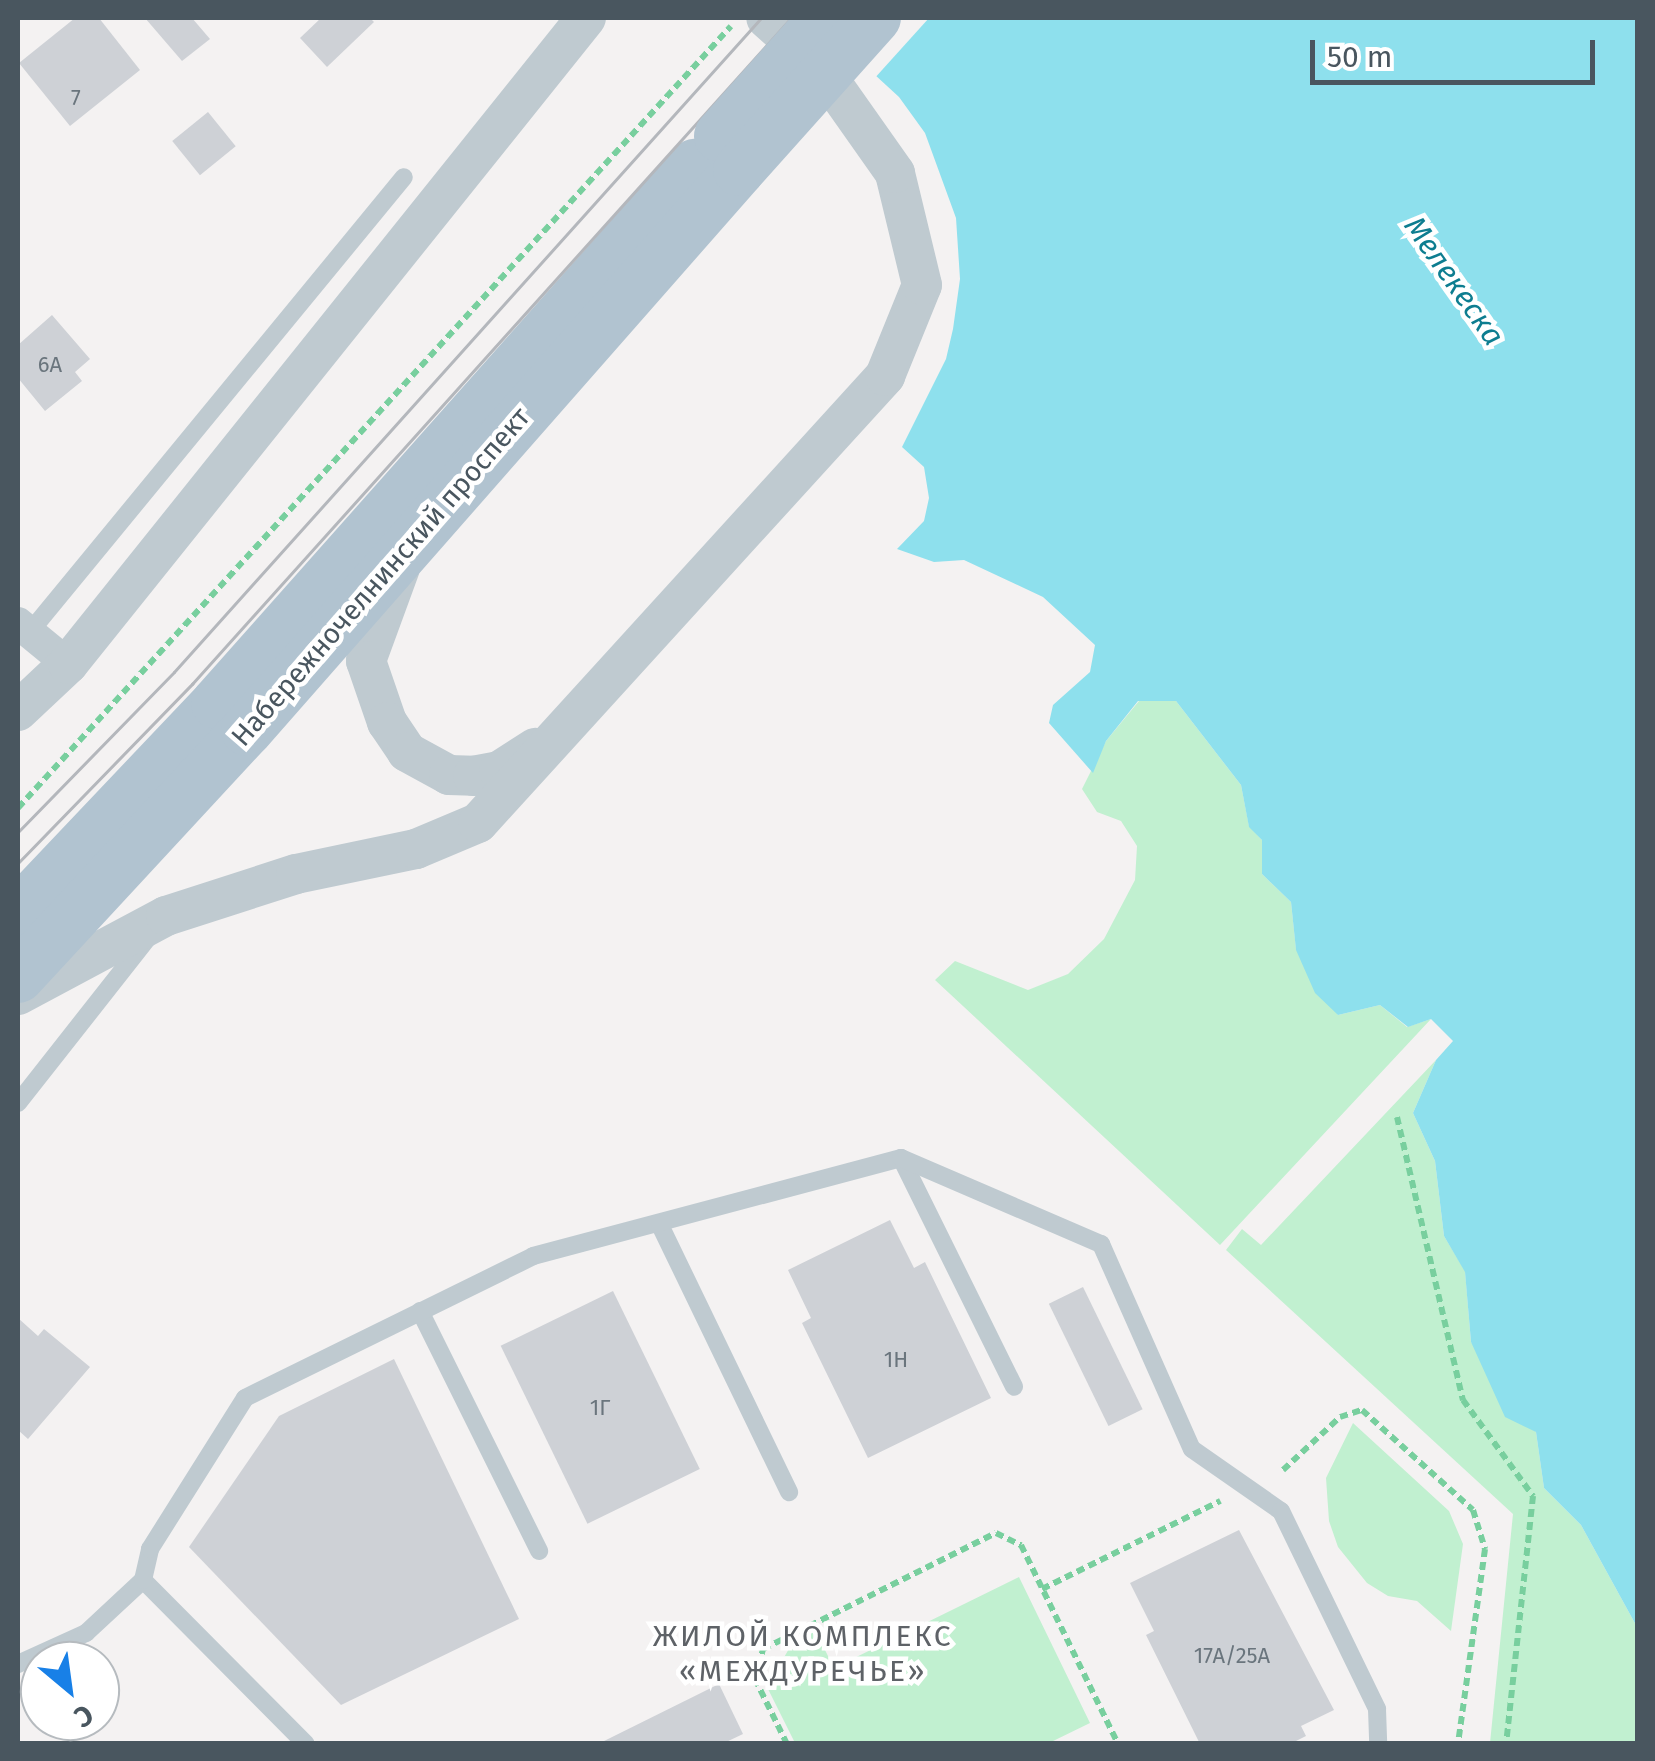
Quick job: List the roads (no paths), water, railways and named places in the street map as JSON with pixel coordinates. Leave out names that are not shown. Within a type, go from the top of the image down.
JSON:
[{"type":"main road","points":[[725,158],[825,18]]},
{"type":"main road","points":[[725,158],[875,18]]},
{"type":"main road","name":"Набережночелнинский проспект","points":[[18,977],[415,539],[725,158]]},
{"type":"main road","name":"Набережночелнинский проспект","points":[[18,914],[725,158]]},
{"type":"street","points":[[18,710],[68,664],[586,18]]},
{"type":"street","points":[[18,995],[166,916],[296,874],[416,849],[478,823],[555,735],[842,430],[885,376],[922,285],[894,173],[818,64],[766,18]]},
{"type":"street","points":[[415,539],[384,602],[366,661],[387,722],[407,752],[449,774],[474,776],[499,771],[555,735]]},
{"type":"street","points":[[23,628],[68,664]]},
{"type":"lane","points":[[23,628],[404,176]]},
{"type":"lane","points":[[18,1103],[166,916]]},
{"type":"lane","points":[[901,1158],[1014,1387]]},
{"type":"lane","points":[[18,1664],[86,1633],[142,1580],[150,1549],[246,1398],[533,1256],[901,1158],[1102,1244],[1192,1448],[1281,1511],[1376,1709],[1378,1744]]},
{"type":"lane","points":[[659,1222],[789,1492]]},
{"type":"lane","points":[[420,1312],[539,1551]]},
{"type":"lane","points":[[142,1580],[306,1744]]},
{"type":"water","name":"Мелекеска","points":[[813,18],[1637,18],[1637,1627],[1581,1525],[1544,1488],[1536,1432],[1505,1417],[1471,1342],[1465,1272],[1444,1236],[1435,1161],[1413,1113],[1436,1060],[1453,1041],[1431,1019],[1408,1027],[1380,1005],[1338,1015],[1315,993],[1296,950],[1291,902],[1262,874],[1262,840],[1249,827],[1241,785],[1176,701],[1138,701],[1106,741],[1093,773],[1049,723],[1053,705],[1090,672],[1095,645],[1043,597],[964,560],[934,562],[897,549],[924,521],[929,498],[924,467],[902,447],[946,359],[960,279],[956,218],[925,133],[899,97]]},
{"type":"tram line","points":[[18,832],[174,672],[761,18]]},
{"type":"tram line","points":[[18,863],[192,684],[791,18]]},
{"type":"district","name":"ЖИЛОЙ КОМПЛЕКС «МЕЖДУРЕЧЬЕ»","points":[[803,1653]]}]
